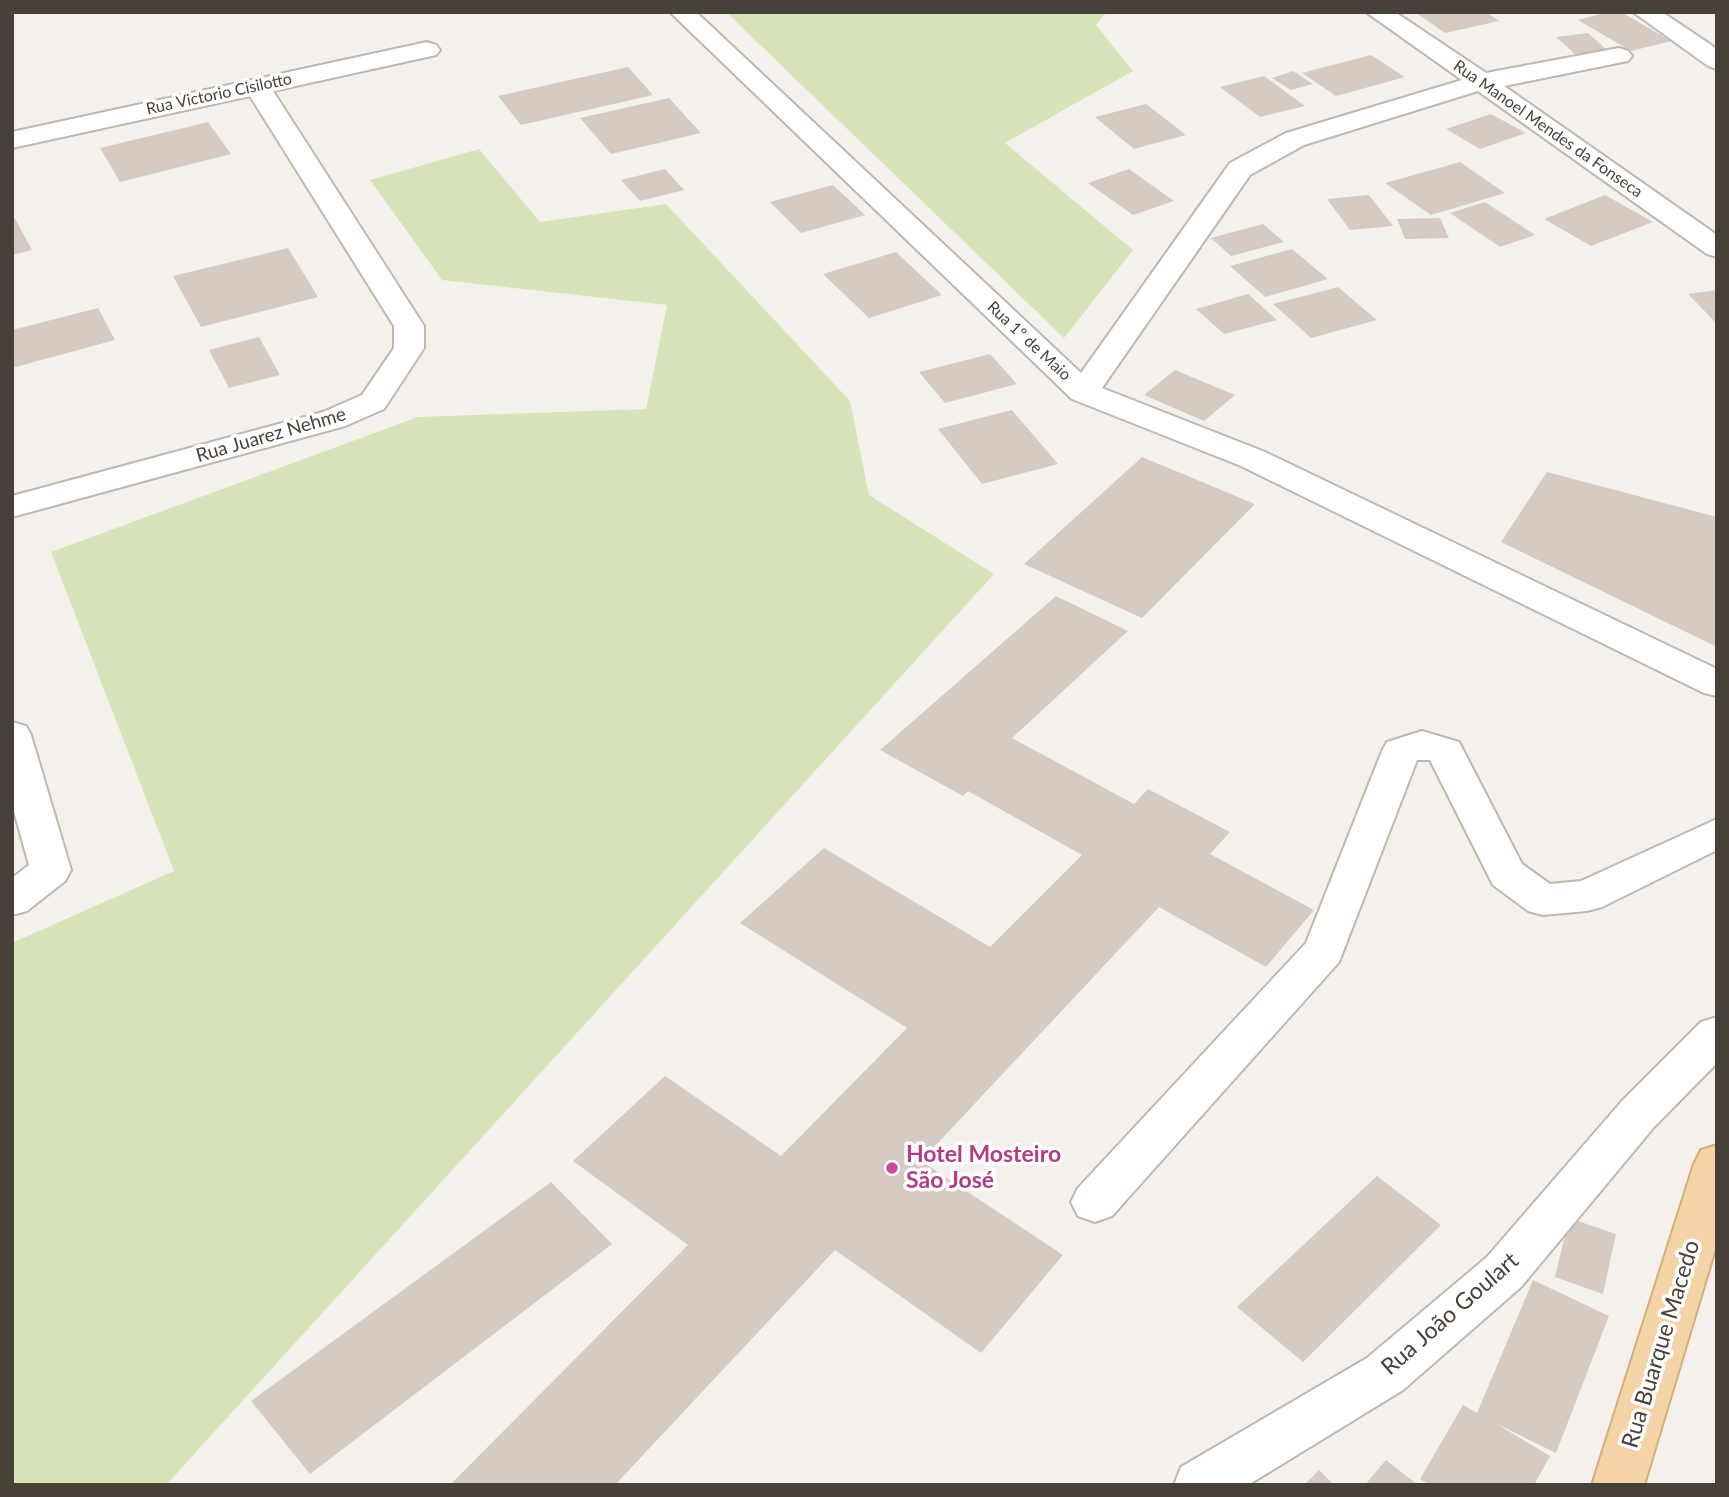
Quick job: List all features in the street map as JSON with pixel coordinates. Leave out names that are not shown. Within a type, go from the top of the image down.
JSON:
[{"type":"main road","name":"Rua Buarque Macedo","points":[[1618,1485],[1717,1164]]},
{"type":"street","name":"Rua 1º de Maio","points":[[682,12],[1083,392],[1240,169],[1295,139],[1482,82],[1619,56]]},
{"type":"street","name":"Rua Manoel Mendes da Fonseca","points":[[1378,12],[1717,248]]},
{"type":"street","points":[[1645,12],[1717,61]]},
{"type":"street","name":"Rua Victorio Cisilotto","points":[[12,139],[427,50]]},
{"type":"street","name":"Rua Juarez Nehme","points":[[12,508],[334,419],[373,402],[410,348],[409,326],[257,86]]},
{"type":"street","points":[[1083,392],[1253,459],[1717,684]]},
{"type":"street","points":[[12,736],[51,870],[12,900]]},
{"type":"street","points":[[1095,1202],[1324,951],[1401,751],[1422,744],[1445,751],[1507,874],[1544,900],[1587,896],[1717,833]]},
{"type":"street","name":"Rua João Goulart","points":[[1200,1485],[1385,1374],[1504,1272],[1638,1114],[1717,1034]]},
{"type":"green space","points":[[726,12],[1106,12],[1096,25],[1133,71],[1005,143],[1133,250],[1064,338]]},
{"type":"green space","points":[[479,149],[540,222],[666,204],[850,401],[869,495],[994,574],[166,1485],[12,1485],[12,943],[174,871],[51,552],[418,417],[646,409],[667,305],[442,280],[370,180]]},
{"type":"building","points":[[1415,12],[1486,12],[1499,21],[1445,33]]},
{"type":"building","points":[[1608,12],[1621,12],[1671,41],[1631,51],[1578,20]]},
{"type":"building","points":[[1588,33],[1607,50],[1575,54],[1556,37]]},
{"type":"building","points":[[1371,55],[1405,77],[1336,96],[1302,73]]},
{"type":"building","points":[[628,67],[653,95],[521,125],[498,96]]},
{"type":"building","points":[[1293,71],[1313,84],[1291,90],[1272,78]]},
{"type":"building","points":[[1264,76],[1305,106],[1260,117],[1220,87]]},
{"type":"building","points":[[669,98],[701,133],[611,154],[580,118]]},
{"type":"building","points":[[1146,104],[1186,135],[1134,149],[1095,117]]},
{"type":"building","points":[[1491,114],[1526,133],[1480,149],[1446,129]]},
{"type":"building","points":[[208,122],[231,154],[120,182],[100,148]]},
{"type":"building","points":[[1460,162],[1505,193],[1431,215],[1385,183]]},
{"type":"building","points":[[665,169],[684,190],[640,201],[621,180]]},
{"type":"building","points":[[1129,169],[1174,201],[1133,215],[1088,183]]},
{"type":"building","points":[[833,185],[865,215],[801,233],[770,202]]},
{"type":"building","points":[[1369,195],[1393,226],[1350,230],[1327,199]]},
{"type":"building","points":[[1605,195],[1653,222],[1591,246],[1544,219]]},
{"type":"building","points":[[1485,202],[1535,235],[1500,247],[1450,213]]},
{"type":"building","points":[[12,213],[32,250],[12,255]]},
{"type":"building","points":[[1440,218],[1449,238],[1405,239],[1397,219]]},
{"type":"building","points":[[1263,224],[1284,242],[1231,256],[1211,238]]},
{"type":"building","points":[[288,248],[318,297],[201,327],[173,276]]},
{"type":"building","points":[[1292,249],[1328,279],[1265,297],[1230,266]]},
{"type":"building","points":[[896,252],[942,295],[869,318],[823,274]]},
{"type":"building","points":[[1338,287],[1377,320],[1311,338],[1273,304]]},
{"type":"building","points":[[1717,290],[1717,324],[1688,294]]},
{"type":"building","points":[[1248,294],[1277,320],[1224,334],[1196,309]]},
{"type":"building","points":[[98,308],[115,340],[12,368],[12,330]]},
{"type":"building","points":[[259,337],[280,375],[229,388],[209,350]]},
{"type":"building","points":[[990,354],[1017,384],[945,403],[919,372]]},
{"type":"building","points":[[1175,370],[1235,395],[1204,421],[1144,395]]},
{"type":"building","points":[[1012,410],[1058,464],[982,484],[938,429]]},
{"type":"building","points":[[1142,457],[1255,504],[1142,618],[1024,564]]},
{"type":"building","points":[[1547,472],[1717,517],[1717,647],[1501,542]]},
{"type":"building","points":[[1056,596],[1128,631],[1012,738],[1134,804],[1148,789],[1230,832],[1210,854],[1314,910],[1266,967],[1159,907],[921,1161],[1063,1255],[981,1353],[835,1250],[615,1485],[450,1485],[688,1245],[573,1161],[665,1076],[781,1156],[907,1028],[740,923],[824,848],[990,947],[1082,855],[968,791],[963,796],[880,750]]},
{"type":"building","points":[[1377,1176],[1441,1225],[1303,1362],[1237,1307]]},
{"type":"building","points":[[551,1182],[612,1244],[310,1474],[251,1401]]},
{"type":"building","points":[[1569,1218],[1616,1234],[1603,1294],[1555,1277]]},
{"type":"building","points":[[1533,1280],[1609,1316],[1556,1453],[1495,1423],[1550,1456],[1534,1485],[1430,1485],[1420,1479],[1463,1405],[1477,1413]]},
{"type":"building","points":[[1386,1460],[1418,1485],[1365,1485]]},
{"type":"building","points":[[1319,1470],[1334,1485],[1304,1485]]},
{"type":"place","name":"Hotel Mosteiro São José","points":[[892,1168]]}]
